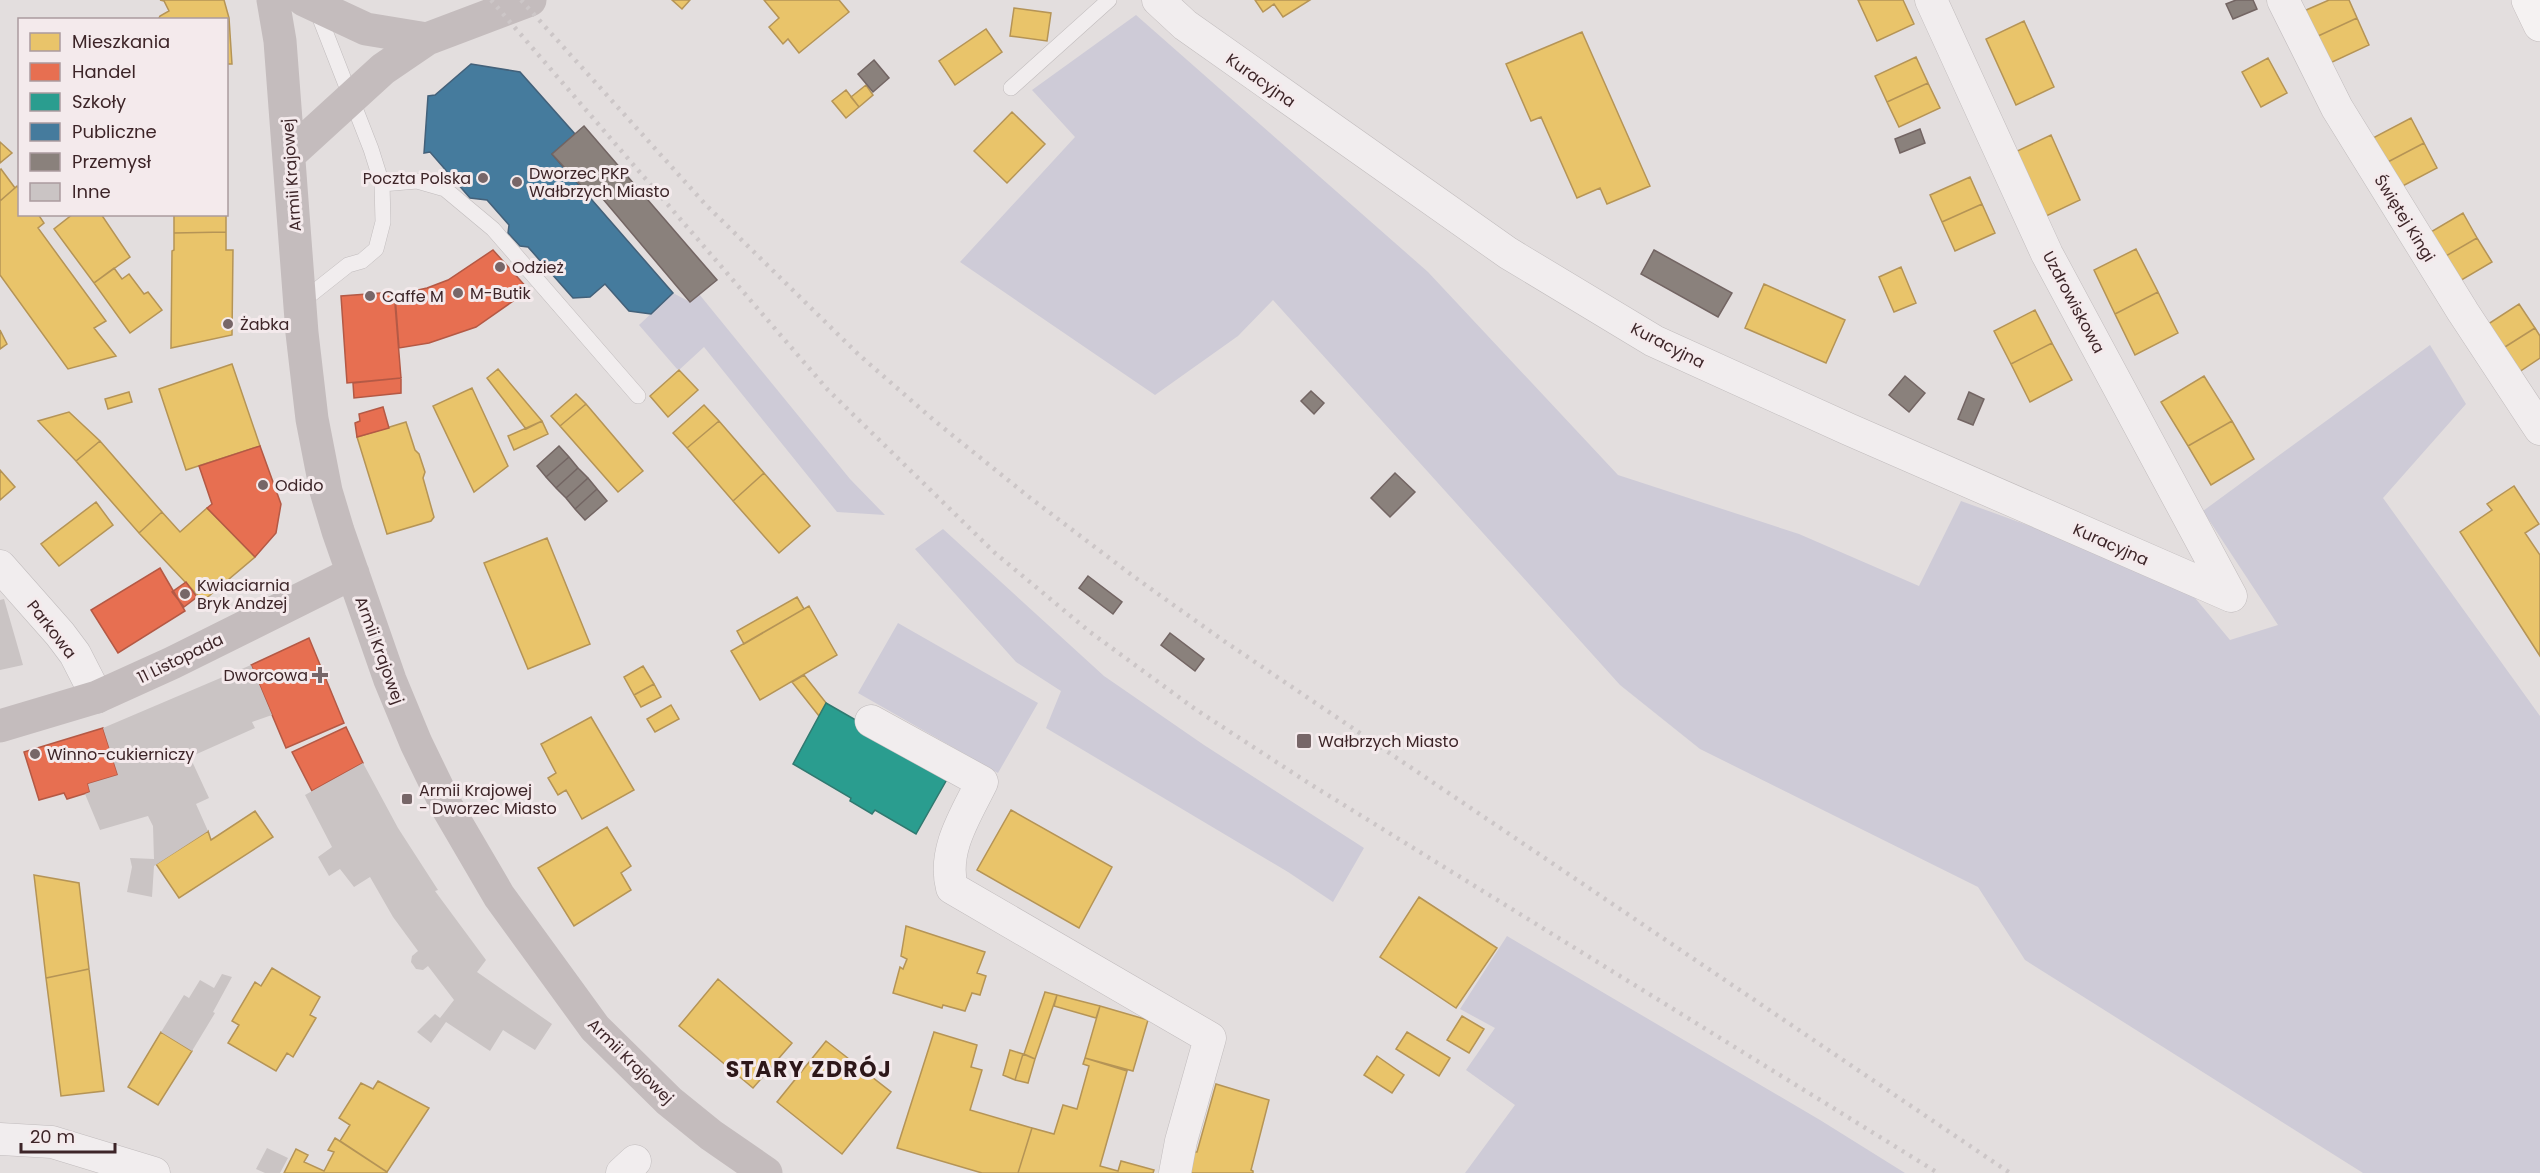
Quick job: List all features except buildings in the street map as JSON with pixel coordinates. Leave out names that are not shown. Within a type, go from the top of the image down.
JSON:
[{"type":"main road","name":"Armii Krajowej","points":[[273,0],[280,41],[300,303],[312,419],[326,491],[390,680],[416,743],[447,807],[499,896],[595,1028],[669,1101],[711,1135],[766,1173]]},
{"type":"main road","points":[[290,153],[383,69],[427,39],[530,0]]},
{"type":"main road","points":[[2528,0],[2540,25]]},
{"type":"main road","points":[[309,3],[366,29],[427,39]]},
{"type":"main road","name":"11 Listopada","points":[[0,726],[97,697],[172,663],[353,573]]},
{"type":"street","name":"Kuracyjna","points":[[1158,0],[1194,32],[1508,253],[1654,340],[1848,429],[2231,596]]},
{"type":"street","name":"Uzdrowiskowa","points":[[1931,0],[2047,254],[2231,596]]},
{"type":"street","name":"Świętej Kingi","points":[[2283,0],[2337,108],[2463,312],[2540,429]]},
{"type":"street","name":"Parkowa","points":[[0,566],[75,654],[97,697]]},
{"type":"street","points":[[871,720],[982,782],[953,843],[948,873],[952,888],[1210,1038],[1175,1173]]},
{"type":"street","points":[[0,1139],[52,1142],[154,1173]]},
{"type":"lane","points":[[1011,88],[1109,0]]},
{"type":"lane","points":[[300,303],[348,265],[362,261],[376,249],[383,222],[382,184],[350,98],[309,3]]},
{"type":"lane","points":[[382,184],[417,181],[446,189],[494,229],[638,396]]},
{"type":"shaded area","points":[[1136,15],[1428,272],[1618,475],[1799,534],[1919,586],[1961,501],[2181,581],[2230,640],[2278,625],[2203,511],[2430,345],[2466,404],[2383,498],[2540,716],[2540,1173],[2363,1173],[2025,960],[1978,887],[1700,749],[1620,685],[1273,300],[1238,336],[1155,395],[960,262],[1075,137],[1032,90]]},
{"type":"shaded area","points":[[673,293],[690,302],[699,294],[850,479],[885,515],[837,512],[704,347],[679,370],[677,369],[639,325]]},
{"type":"shaded area","points":[[943,529],[1104,676],[1204,745],[1364,848],[1333,902],[1288,872],[1046,728],[1061,691],[1016,662],[915,549]]},
{"type":"shaded area","points":[[898,623],[1038,703],[998,773],[858,693]]},
{"type":"shaded area","points":[[1507,936],[1820,1120],[1905,1173],[1465,1173],[1515,1105],[1466,1070],[1495,1028],[1460,1009]]},
{"type":"railway","points":[[491,0],[828,390],[995,553],[1090,632],[1195,709],[1310,784],[1938,1173]]},
{"type":"railway","points":[[521,0],[706,205],[858,354],[936,422],[1029,497],[1221,639],[2010,1173]]},
{"type":"place","name":"Poczta Polska","points":[[483,178]]},
{"type":"place","name":"Dworzec PKP Wałbrzych Miasto","points":[[517,182]]},
{"type":"place","name":"Odzież","points":[[500,267]]},
{"type":"place","name":"M-Butik","points":[[458,293]]},
{"type":"place","name":"Caffe M","points":[[370,296]]},
{"type":"place","name":"Żabka","points":[[228,324]]},
{"type":"place","name":"Odido","points":[[263,485]]},
{"type":"place","name":"Kwiaciarnia Bryk Andzej","points":[[185,594]]},
{"type":"place","name":"Dworcowa","points":[[320,675]]},
{"type":"place","name":"Wałbrzych Miasto","points":[[1304,741]]},
{"type":"place","name":"Winno-cukierniczy","points":[[35,754]]},
{"type":"place","name":"Armii Krajowej - Dworzec Miasto","points":[[407,799]]},
{"type":"district","name":"STARY ZDRÓJ","points":[[809,1069]]}]
